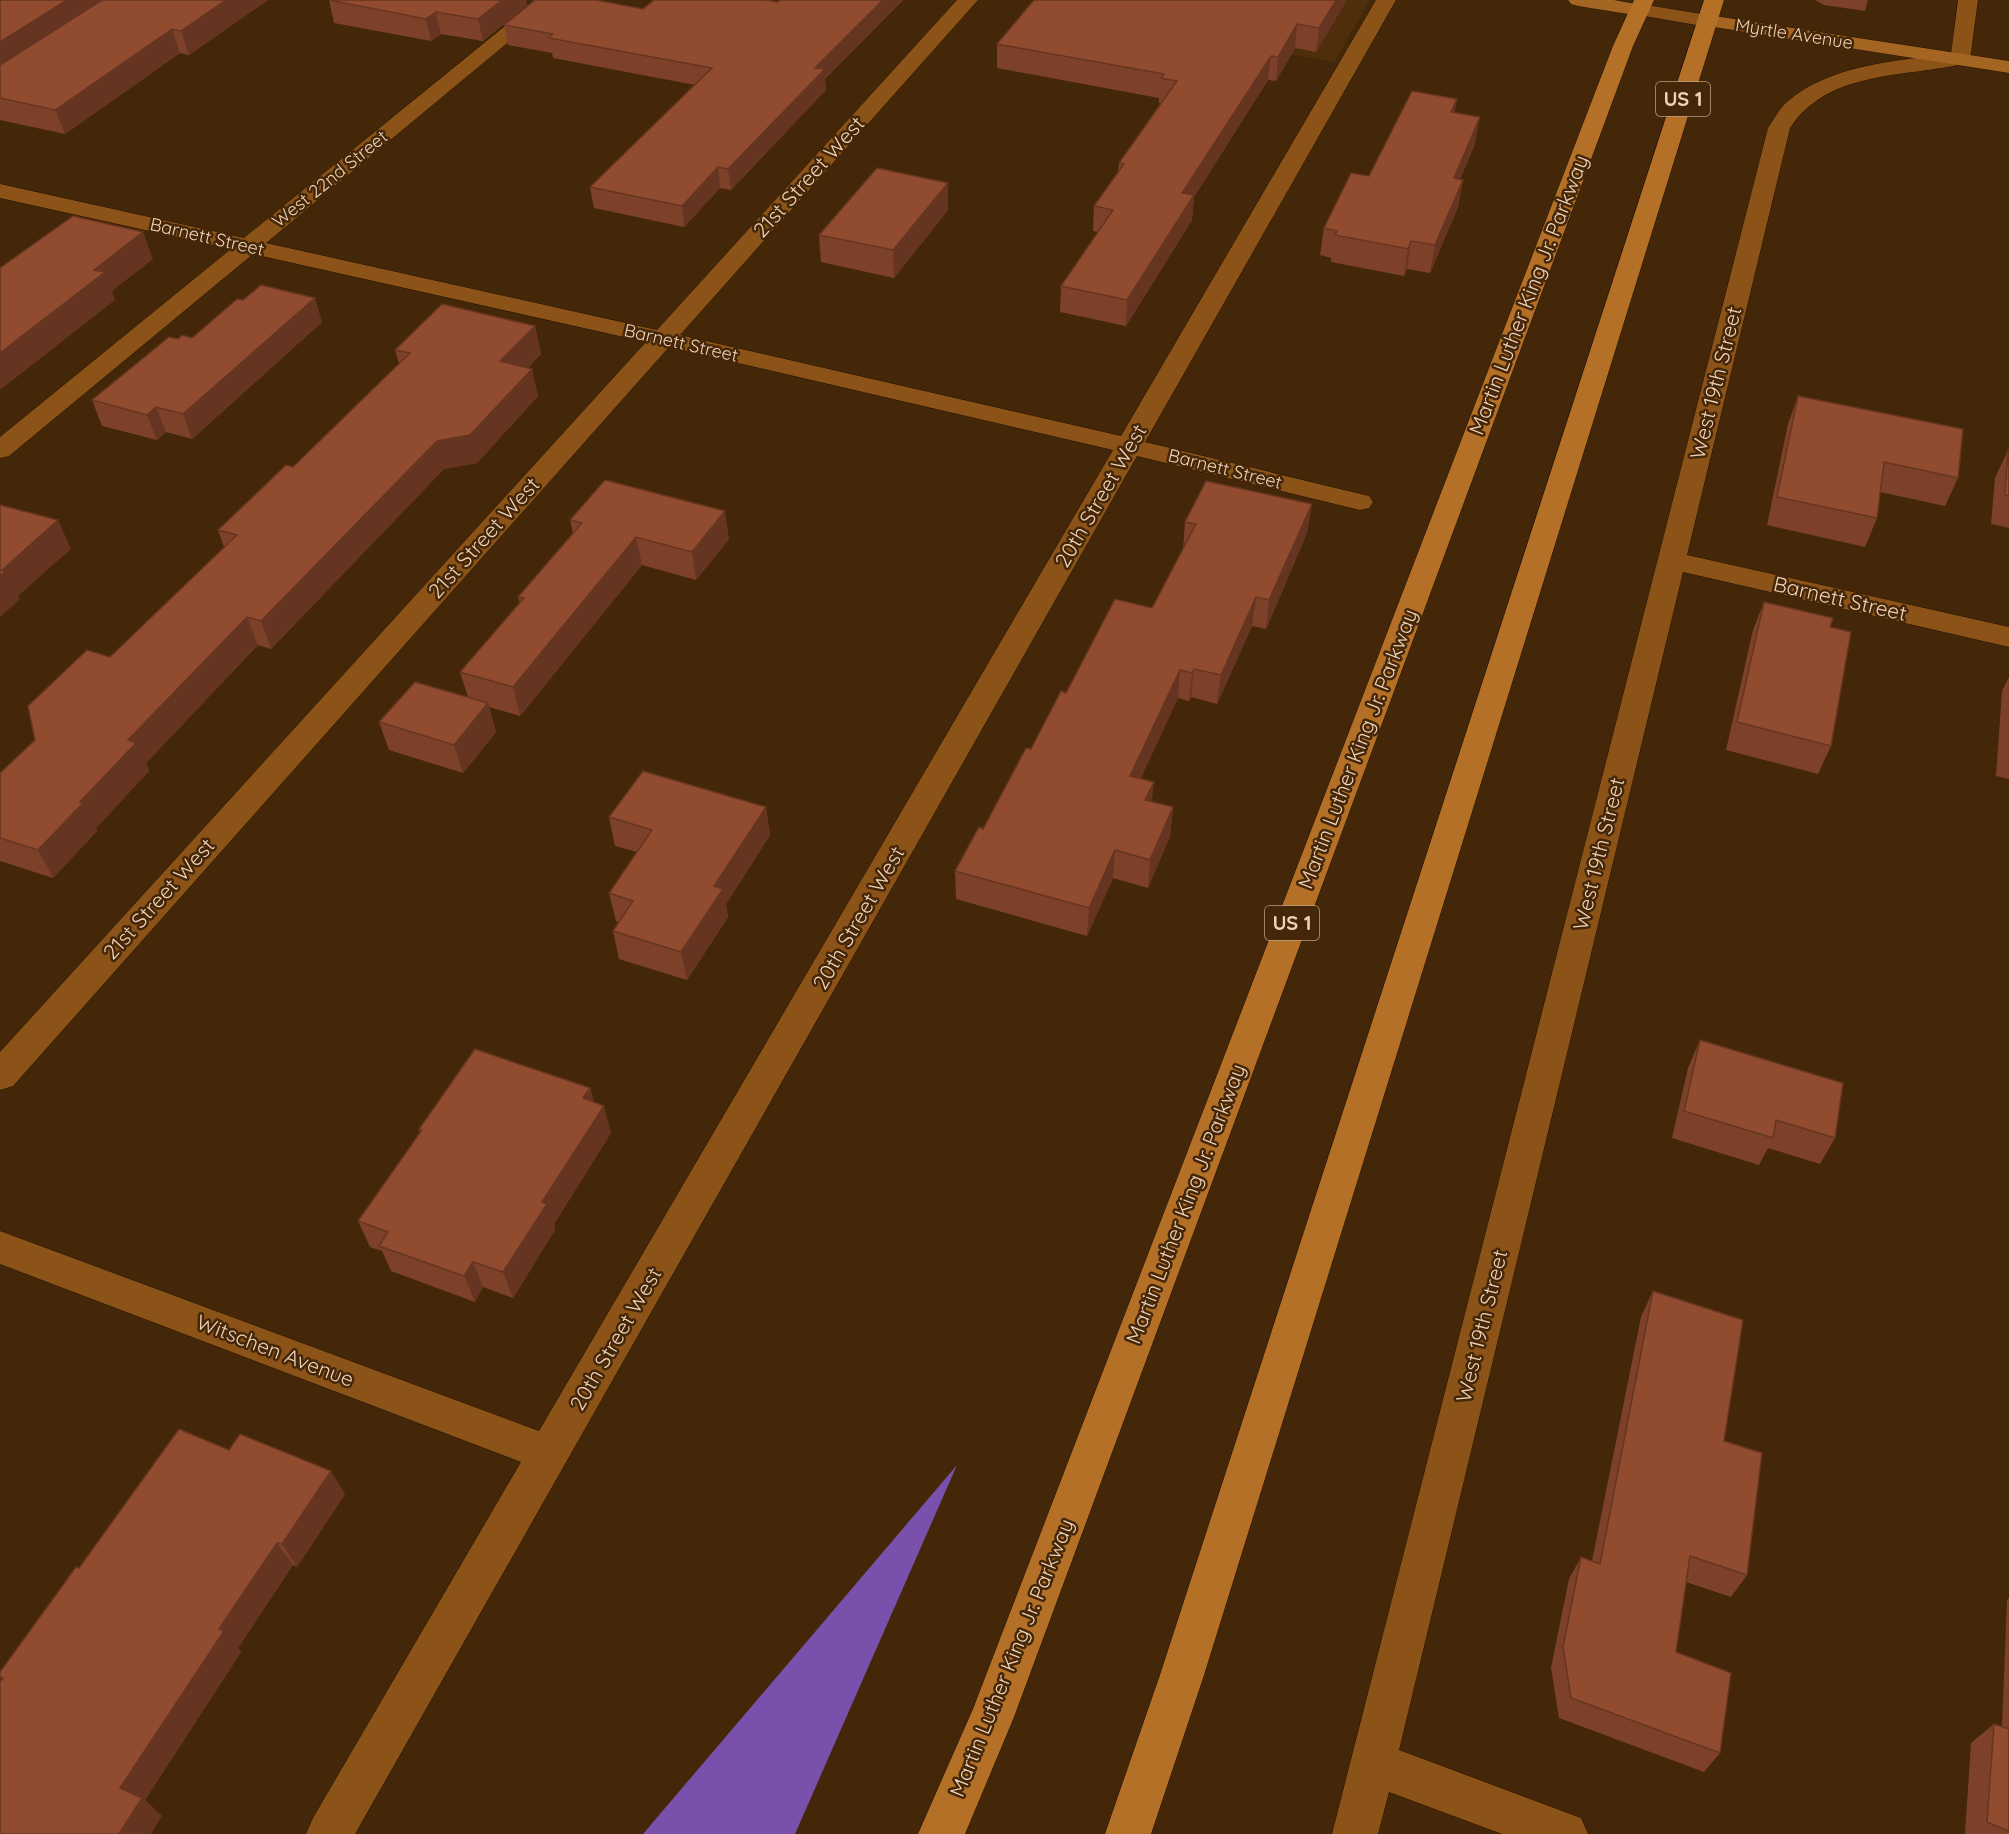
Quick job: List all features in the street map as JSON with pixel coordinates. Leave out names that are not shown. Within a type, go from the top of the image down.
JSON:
[{"type":"highway","name":"Martin Luther King Jr. Parkway","points":[[941,1834],[992,1717],[1610,80],[1642,5]]},
{"type":"highway","name":"US 1","points":[[1128,1834],[1185,1664],[1711,10]]},
{"type":"main road","name":"Myrtle Avenue","points":[[1578,0],[1642,5]]},
{"type":"main road","name":"Myrtle Avenue","points":[[1711,10],[2009,67]]},
{"type":"street","name":"West 22nd Street","points":[[0,450],[549,0]]},
{"type":"street","name":"21st Street West","points":[[0,1076],[968,0]]},
{"type":"street","name":"20th Street West","points":[[329,1834],[1386,0]]},
{"type":"street","points":[[1960,59],[1968,0]]},
{"type":"street","name":"Myrtle Avenue","points":[[1642,5],[1711,10]]},
{"type":"street","name":"West 19th Street","points":[[1355,1834],[1779,128],[1794,106],[1819,89],[1846,79],[1960,59]]},
{"type":"street","name":"Barnett Street","points":[[0,191],[663,338],[1131,445],[1360,502]]},
{"type":"street","name":"Barnett Street","points":[[1672,561],[2009,637]]},
{"type":"street","name":"Witschen Avenue","points":[[0,1247],[550,1454]]},
{"type":"street","points":[[1373,1763],[1565,1834]]},
{"type":"shaded area","points":[[1182,0],[1370,0],[1334,62],[1159,31]]},
{"type":"shaded area","points":[[957,1465],[795,1834],[643,1834]]},
{"type":"building","points":[[0,0],[67,0],[0,42]]},
{"type":"building","points":[[102,0],[226,0],[181,31],[172,29],[55,110],[0,98],[0,65]]},
{"type":"building","points":[[329,0],[502,0],[478,19],[436,12],[426,19]]},
{"type":"building","points":[[535,0],[596,0],[643,9],[654,0],[767,0],[778,2],[780,0],[883,0],[815,68],[825,69],[728,169],[718,167],[682,206],[590,187],[712,68],[549,38],[553,34],[504,25]]},
{"type":"building","points":[[1034,0],[1336,0],[1319,28],[1297,24],[1278,57],[1271,56],[1182,193],[1194,195],[1127,300],[1061,286],[1113,210],[1094,206],[1124,164],[1119,163],[1177,81],[1161,78],[1164,74],[997,44]]},
{"type":"building","points":[[1412,91],[1457,99],[1451,112],[1480,117],[1454,178],[1463,180],[1435,245],[1411,241],[1408,249],[1335,235],[1337,231],[1324,228],[1351,173],[1369,176]]},
{"type":"building","points":[[877,168],[948,183],[893,250],[819,235]]},
{"type":"building","points":[[73,216],[143,232],[94,270],[105,272],[0,353],[0,268]]},
{"type":"building","points":[[261,285],[315,298],[183,414],[156,407],[147,415],[92,400],[169,337],[178,339],[182,335],[192,338],[237,299],[243,300]]},
{"type":"building","points":[[442,304],[535,326],[500,361],[532,369],[470,435],[437,441],[261,621],[247,617],[128,740],[136,743],[38,850],[0,838],[0,773],[35,740],[28,706],[87,650],[110,657],[237,535],[218,530],[286,465],[293,467],[410,353],[395,350]]},
{"type":"building","points":[[1798,396],[1963,429],[1958,478],[1884,462],[1877,518],[1777,497]]},
{"type":"building","points":[[2009,450],[2009,496],[2005,495]]},
{"type":"building","points":[[605,480],[725,511],[692,552],[636,537],[513,687],[460,672],[524,598],[518,597],[582,523],[570,520]]},
{"type":"building","points":[[1206,481],[1312,504],[1269,600],[1256,597],[1221,675],[1194,669],[1192,673],[1180,670],[1130,776],[1154,782],[1145,800],[1173,807],[1150,860],[1115,850],[1089,908],[955,871],[979,827],[983,829],[1026,748],[1031,749],[1061,691],[1066,693],[1115,599],[1152,608],[1196,524],[1185,522]]},
{"type":"building","points":[[0,505],[58,520],[2,570],[6,571],[0,576]]},
{"type":"building","points":[[1764,602],[1833,618],[1830,627],[1851,632],[1831,746],[1737,722]]},
{"type":"building","points":[[415,682],[488,703],[454,745],[379,722]]},
{"type":"building","points":[[643,771],[766,807],[714,886],[723,889],[681,952],[613,931],[633,901],[609,893],[652,830],[609,817]]},
{"type":"building","points":[[1700,1040],[1843,1083],[1835,1138],[1776,1120],[1773,1138],[1684,1111]]},
{"type":"building","points":[[475,1049],[590,1088],[583,1098],[604,1106],[542,1202],[547,1204],[503,1272],[473,1262],[464,1276],[379,1246],[388,1232],[358,1221]]},
{"type":"building","points":[[1653,1291],[1743,1320],[1724,1441],[1762,1453],[1747,1575],[1690,1556],[1676,1652],[1731,1673],[1720,1753],[1571,1698],[1563,1647],[1581,1557],[1600,1564]]},
{"type":"building","points":[[179,1429],[229,1450],[240,1434],[331,1471],[282,1544],[277,1543],[219,1629],[224,1631],[120,1788],[142,1798],[119,1834],[0,1834],[0,1682],[3,1678],[0,1677],[0,1672],[76,1567],[79,1568]]},
{"type":"building","points":[[1994,1724],[2009,1729],[2009,1831],[1987,1822]]}]
